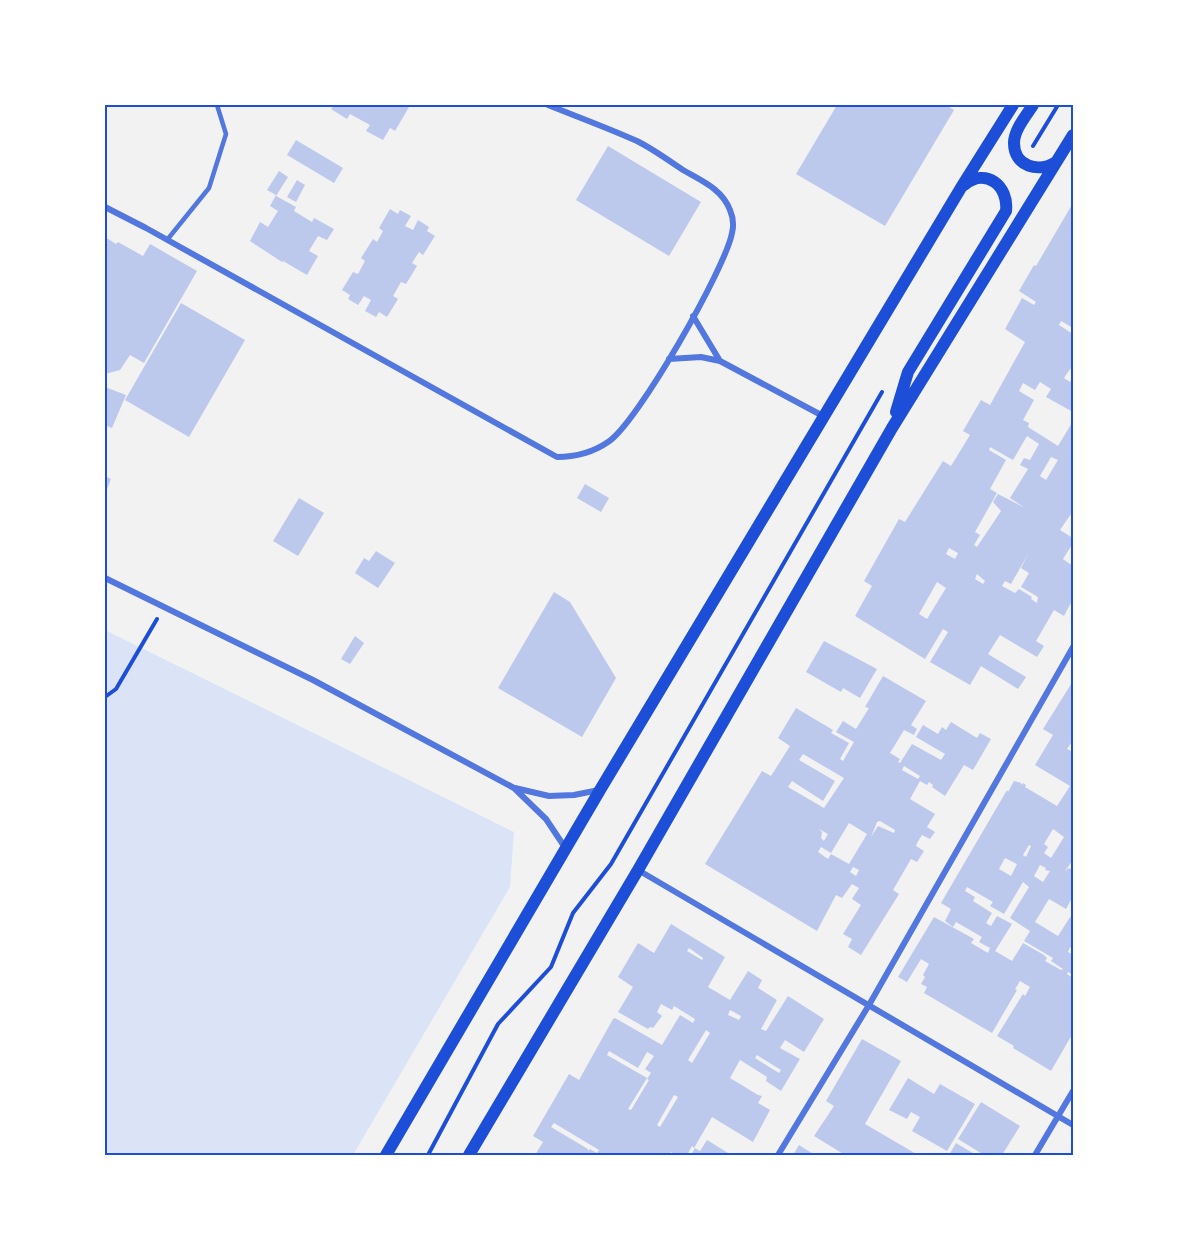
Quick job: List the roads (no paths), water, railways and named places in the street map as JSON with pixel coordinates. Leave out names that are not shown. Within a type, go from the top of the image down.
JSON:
[{"type":"main road","points":[[386,1155],[600,790],[962,186],[1014,105]]},
{"type":"main road","points":[[1033,105],[1016,134],[1014,143],[1016,152],[1026,165],[1034,168],[1042,168],[1057,161]]},
{"type":"main road","points":[[469,1155],[638,870],[892,428],[1073,135]]},
{"type":"main road","points":[[892,428],[908,372],[1006,211],[1005,194],[994,181],[977,178],[962,186]]},
{"type":"street","points":[[105,207],[557,458],[581,455],[610,441],[636,411],[669,359],[717,274],[732,234],[733,222],[730,210],[720,192],[639,142],[548,105]]},
{"type":"street","points":[[693,316],[720,361]]},
{"type":"street","points":[[669,359],[700,357],[720,361],[824,417]]},
{"type":"street","points":[[105,578],[313,680],[514,788],[549,796],[574,795],[600,790]]},
{"type":"street","points":[[778,1155],[869,1005],[1073,646]]},
{"type":"street","points":[[514,788],[546,819],[566,849]]},
{"type":"street","points":[[638,870],[1073,1125]]},
{"type":"street","points":[[1035,1155],[1073,1091]]},
{"type":"lane","points":[[168,240],[209,188],[226,134],[217,105]]}]
